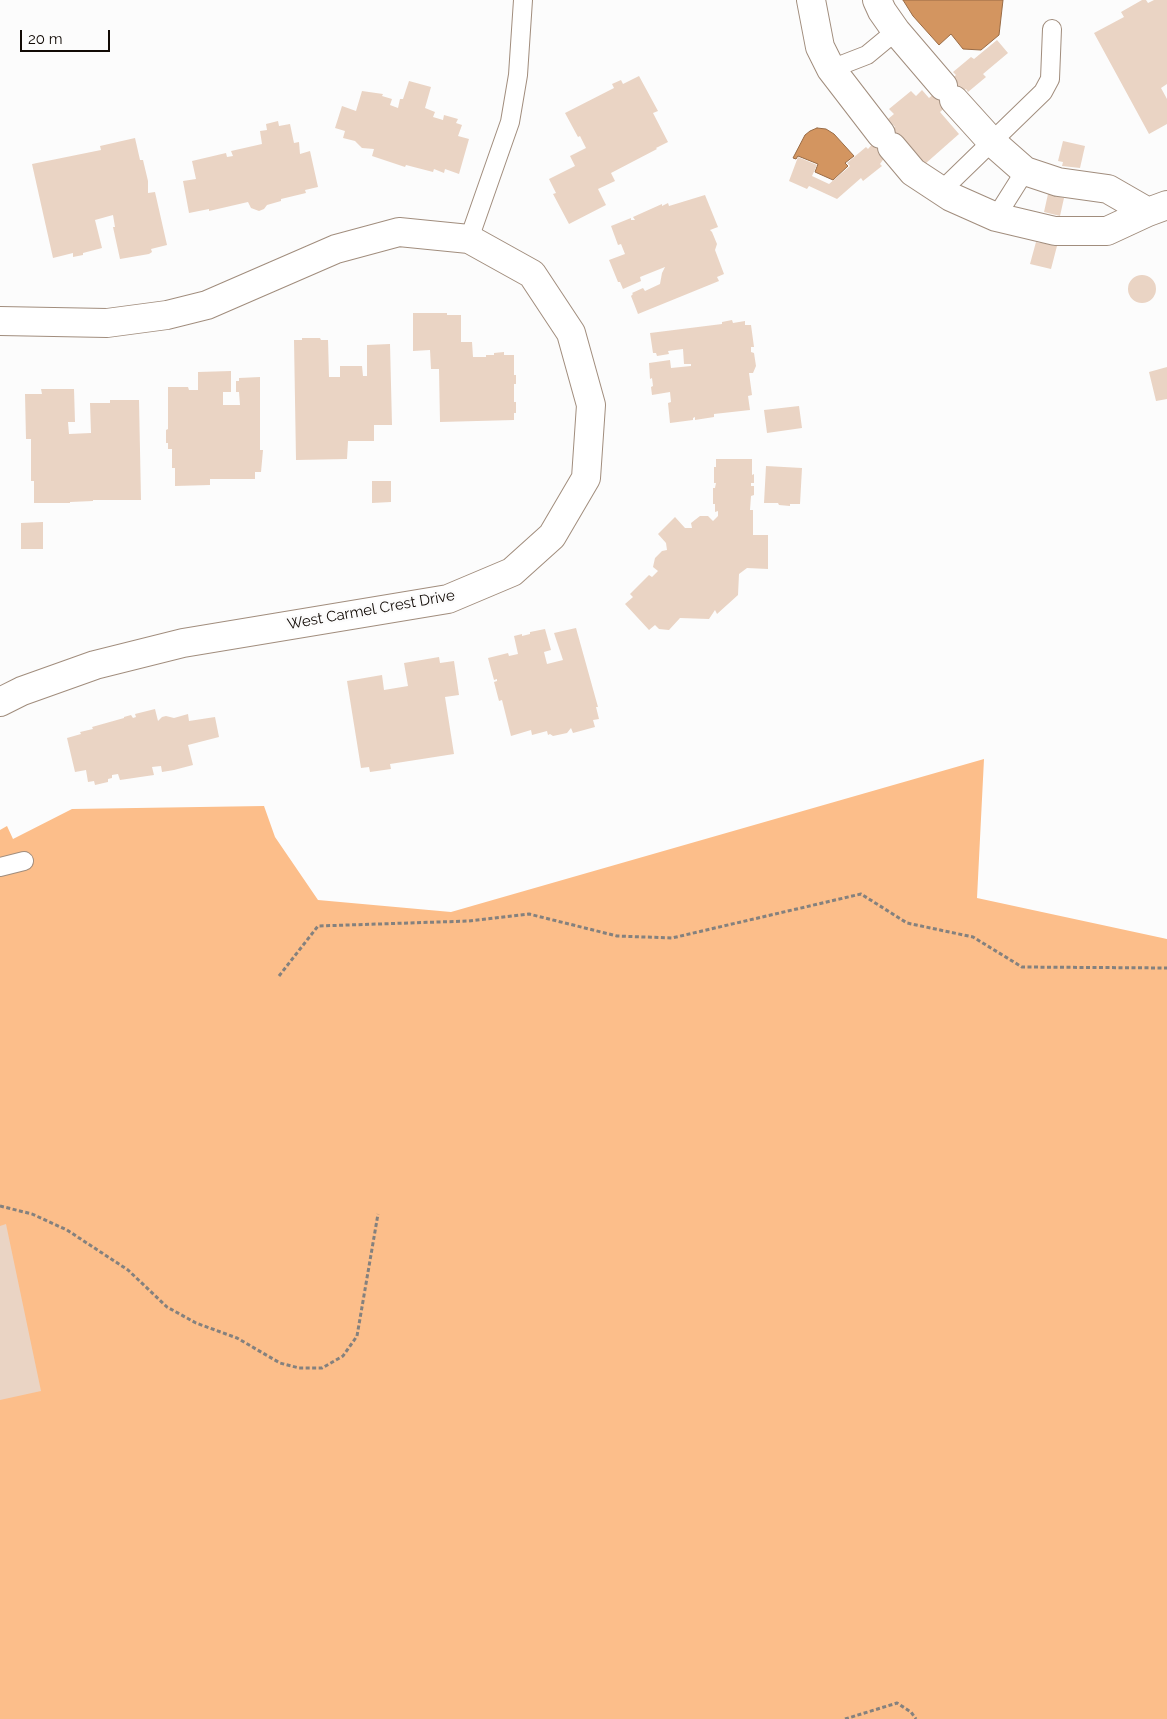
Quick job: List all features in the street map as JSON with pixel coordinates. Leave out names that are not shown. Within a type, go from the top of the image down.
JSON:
[{"type":"street","points":[[811,0],[820,47],[831,69],[913,172],[941,191],[996,217],[1055,231],[1107,231],[1157,208]]},
{"type":"street","points":[[877,0],[896,31],[948,93],[992,142],[1025,170],[1058,182],[1108,189],[1157,208]]},
{"type":"street","name":"West Carmel Crest Drive","points":[[0,321],[107,323],[167,314],[207,305],[336,249],[399,232],[469,239],[532,274],[571,333],[591,405],[586,478],[552,536],[512,572],[448,599],[183,643],[95,665],[22,691],[0,702]]},
{"type":"lane","points":[[469,239],[510,122],[518,75],[523,0]]},
{"type":"lane","points":[[941,191],[1043,92],[1050,79],[1052,29]]},
{"type":"lane","points":[[831,69],[867,56],[896,31]]},
{"type":"lane","points":[[996,217],[1025,170]]},
{"type":"lane","points":[[0,867],[24,861]]},
{"type":"path","points":[[279,976],[318,926],[469,921],[529,914],[617,936],[672,938],[861,894],[907,923],[972,937],[1022,967],[1167,968]]},
{"type":"path","points":[[0,1206],[32,1214],[66,1230],[128,1270],[167,1307],[196,1322],[237,1338],[280,1363],[299,1368],[322,1368],[343,1356],[356,1336],[378,1214]]},
{"type":"path","points":[[845,1719],[897,1704],[911,1712],[916,1719]]},
{"type":"shaded area","points":[[903,0],[1003,0],[999,35],[981,50],[963,49],[951,34],[939,45],[913,16]]},
{"type":"shaded area","points":[[817,128],[826,129],[834,134],[854,156],[845,163],[848,166],[833,180],[815,172],[818,164],[798,156],[796,159],[793,158],[805,135]]},
{"type":"shaded area","points":[[984,759],[977,898],[1167,939],[1167,1719],[0,1719],[0,830],[7,826],[13,839],[72,809],[264,806],[275,837],[318,900],[451,912]]},
{"type":"building","points":[[1142,0],[1146,0],[1148,3],[1154,0],[1167,0],[1167,84],[1161,88],[1167,99],[1167,124],[1149,134],[1094,33],[1124,17],[1121,12]]},
{"type":"building","points":[[997,40],[1008,53],[983,74],[986,77],[968,92],[966,89],[940,112],[959,134],[925,164],[905,142],[892,147],[880,164],[882,166],[863,181],[861,178],[837,199],[809,186],[807,189],[789,181],[798,157],[817,165],[812,176],[829,184],[850,166],[847,163],[866,147],[868,149],[881,134],[895,127],[888,119],[894,114],[889,109],[911,91],[916,96],[922,90],[929,98],[956,75],[953,72],[971,57],[974,59]]},
{"type":"building","points":[[639,76],[658,111],[653,113],[668,142],[611,173],[615,181],[598,189],[606,205],[569,224],[553,194],[556,193],[549,179],[575,166],[570,156],[586,148],[565,113],[614,88],[612,84],[621,80],[623,84]]},
{"type":"building","points":[[409,81],[431,87],[425,108],[435,112],[433,117],[443,120],[444,115],[458,119],[456,123],[462,125],[458,136],[469,139],[459,174],[445,169],[444,173],[434,169],[433,172],[406,165],[405,167],[372,156],[374,149],[362,148],[355,141],[343,138],[345,131],[335,128],[342,106],[356,111],[362,91],[383,94],[382,96],[392,99],[390,105],[398,108],[400,99],[403,99]]},
{"type":"building","points":[[278,121],[279,126],[290,124],[294,143],[299,142],[300,154],[310,151],[318,187],[305,190],[306,193],[281,199],[281,201],[267,205],[259,211],[251,208],[248,202],[209,211],[209,209],[189,213],[183,181],[196,179],[192,161],[226,153],[227,157],[233,156],[231,151],[262,144],[260,131],[267,130],[266,124]]},
{"type":"building","points":[[135,138],[140,160],[143,160],[148,181],[148,193],[155,192],[167,245],[151,249],[152,252],[149,254],[120,259],[113,227],[115,227],[113,215],[95,220],[102,248],[83,253],[83,255],[73,257],[73,253],[53,258],[32,164],[101,150],[100,146]]},
{"type":"building","points":[[1063,141],[1085,146],[1080,168],[1062,166],[1063,162],[1058,161]]},
{"type":"building","points":[[1048,194],[1064,198],[1060,216],[1044,212]]},
{"type":"building","points":[[705,195],[718,227],[710,230],[717,244],[715,250],[724,274],[717,277],[719,281],[638,314],[631,296],[632,293],[643,288],[645,291],[660,284],[665,267],[640,277],[641,281],[623,289],[609,260],[625,254],[621,244],[618,245],[611,226],[631,218],[631,220],[635,220],[633,217],[662,204],[662,206],[668,203],[669,206]]},
{"type":"building","points":[[1042,239],[1053,242],[1052,245],[1057,246],[1051,269],[1030,264],[1036,242],[1040,243]]},
{"type":"building","points":[[1142,275],[1152,279],[1156,289],[1152,299],[1142,303],[1132,299],[1128,289],[1132,279]]},
{"type":"building","points":[[413,313],[461,315],[461,342],[472,342],[473,357],[486,357],[486,355],[504,352],[504,355],[514,355],[516,384],[514,384],[514,402],[516,402],[516,413],[514,413],[514,420],[440,422],[439,369],[431,369],[430,350],[413,351]]},
{"type":"building","points":[[732,320],[733,323],[745,321],[745,325],[751,325],[754,347],[751,347],[751,352],[754,353],[756,366],[753,373],[749,373],[752,395],[748,396],[750,410],[714,414],[714,417],[695,420],[695,417],[693,420],[670,423],[668,403],[671,402],[670,392],[652,395],[651,387],[653,386],[652,378],[650,379],[649,363],[670,360],[671,368],[691,366],[691,364],[684,364],[683,349],[668,351],[669,354],[657,356],[656,353],[653,353],[650,333],[722,324],[722,322]]},
{"type":"building","points":[[302,338],[328,340],[329,377],[340,377],[340,366],[362,366],[363,376],[367,376],[367,345],[390,344],[392,425],[374,425],[374,441],[348,441],[347,459],[296,460],[294,340],[302,340]]},
{"type":"building","points":[[1167,367],[1167,399],[1156,401],[1149,372]]},
{"type":"building","points":[[231,371],[231,392],[223,392],[223,405],[240,405],[239,392],[236,392],[236,381],[239,381],[239,378],[260,377],[260,450],[263,450],[261,472],[255,472],[255,479],[210,479],[210,485],[175,486],[175,468],[172,468],[172,449],[168,449],[168,443],[166,443],[168,387],[188,387],[189,390],[198,390],[198,372]]},
{"type":"building","points":[[41,389],[74,389],[75,422],[68,422],[69,434],[91,433],[90,403],[110,403],[110,400],[139,400],[141,500],[34,503],[34,481],[31,481],[31,439],[26,439],[25,394],[42,394]]},
{"type":"building","points":[[799,406],[802,428],[767,433],[764,410]]},
{"type":"building","points":[[716,459],[752,459],[754,483],[751,483],[751,486],[754,486],[754,495],[751,496],[750,510],[753,510],[753,535],[768,535],[768,569],[747,568],[739,574],[738,595],[717,614],[715,610],[709,619],[680,618],[669,630],[659,629],[655,625],[649,630],[625,604],[633,597],[630,594],[649,575],[652,577],[658,571],[653,567],[655,558],[662,551],[667,550],[666,543],[658,534],[675,517],[685,528],[692,528],[691,523],[700,516],[708,516],[713,521],[718,516],[718,511],[715,512],[715,504],[713,504],[713,488],[715,488],[716,483],[714,483],[714,467],[716,467]]},
{"type":"building","points":[[766,466],[802,468],[800,504],[790,504],[790,506],[779,505],[778,503],[764,503]]},
{"type":"building","points":[[372,481],[391,481],[391,502],[372,503]]},
{"type":"building","points":[[43,522],[43,549],[21,549],[21,523]]},
{"type":"building","points":[[576,628],[598,707],[596,707],[599,719],[593,720],[595,727],[573,733],[571,728],[567,733],[553,736],[548,735],[547,731],[532,735],[531,730],[511,736],[502,700],[499,701],[494,682],[497,679],[494,680],[488,658],[508,653],[509,656],[518,654],[514,636],[522,634],[522,636],[545,629],[551,650],[544,652],[547,664],[563,660],[554,633]]},
{"type":"building","points":[[439,657],[440,663],[454,661],[459,695],[445,697],[454,754],[390,764],[391,769],[370,772],[369,767],[361,768],[347,681],[382,675],[384,690],[408,686],[404,663]]},
{"type":"building","points":[[155,709],[158,721],[166,716],[174,718],[188,714],[189,721],[215,717],[219,737],[188,745],[193,765],[162,772],[161,766],[152,767],[154,775],[120,780],[118,774],[112,775],[108,782],[95,785],[94,781],[88,782],[86,770],[75,772],[67,738],[93,729],[92,727],[131,715],[133,718],[136,717],[135,714]]},
{"type":"building","points":[[6,1224],[41,1391],[0,1400],[0,1226]]}]
